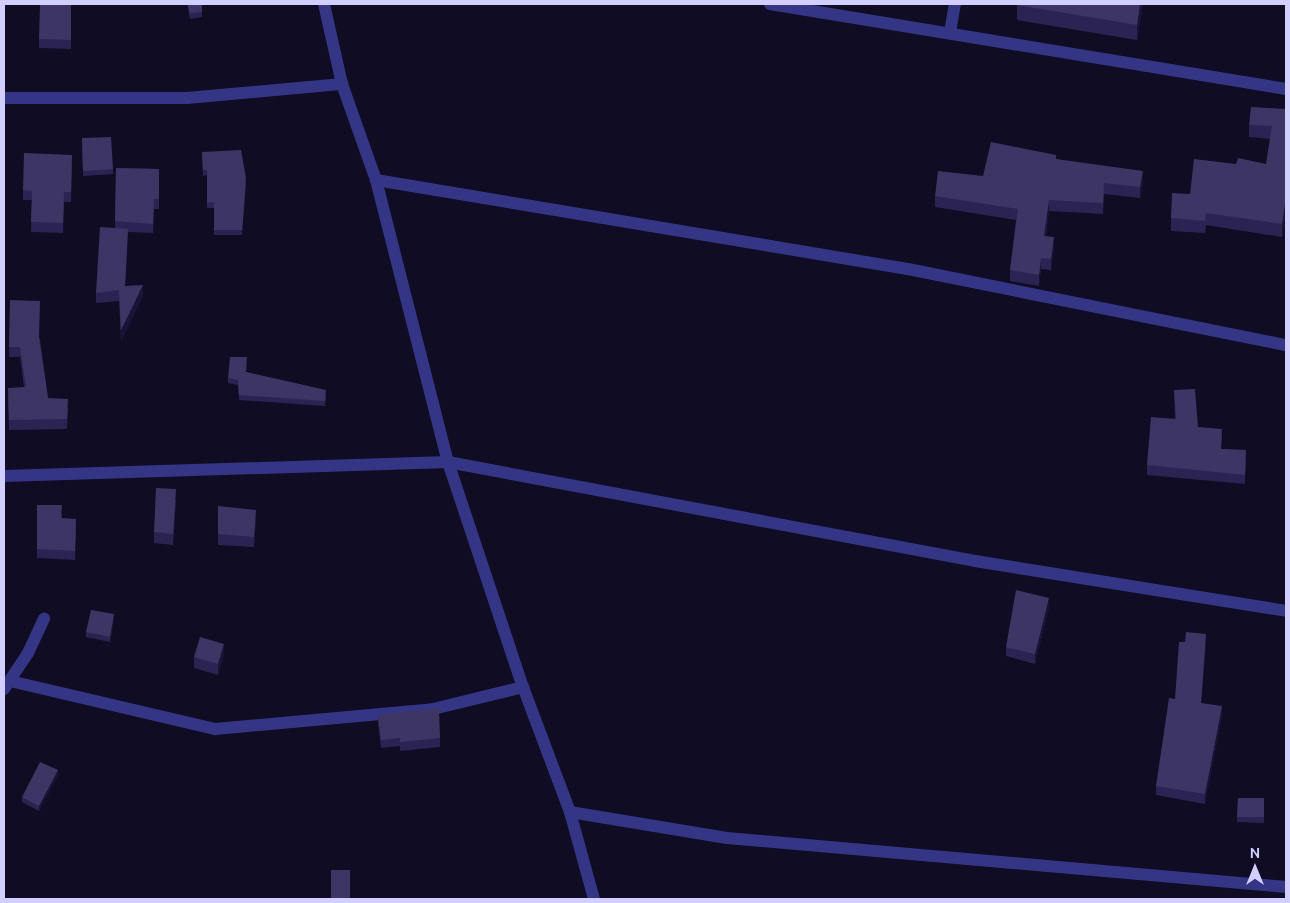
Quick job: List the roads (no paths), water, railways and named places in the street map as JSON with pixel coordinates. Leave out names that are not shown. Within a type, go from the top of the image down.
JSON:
[{"type":"street","points":[[324,4],[342,84],[376,180],[448,462],[523,687],[570,812],[594,899]]},
{"type":"street","points":[[770,4],[950,32],[1286,89]]},
{"type":"street","points":[[950,32],[955,4]]},
{"type":"street","points":[[4,98],[187,98],[342,84]]},
{"type":"street","points":[[376,180],[908,269],[1286,345]]},
{"type":"street","points":[[4,476],[448,462],[975,561],[1286,612]]},
{"type":"street","points":[[44,619],[7,685],[215,729],[433,709],[523,687]]},
{"type":"street","points":[[570,812],[727,838],[1286,887]]}]
